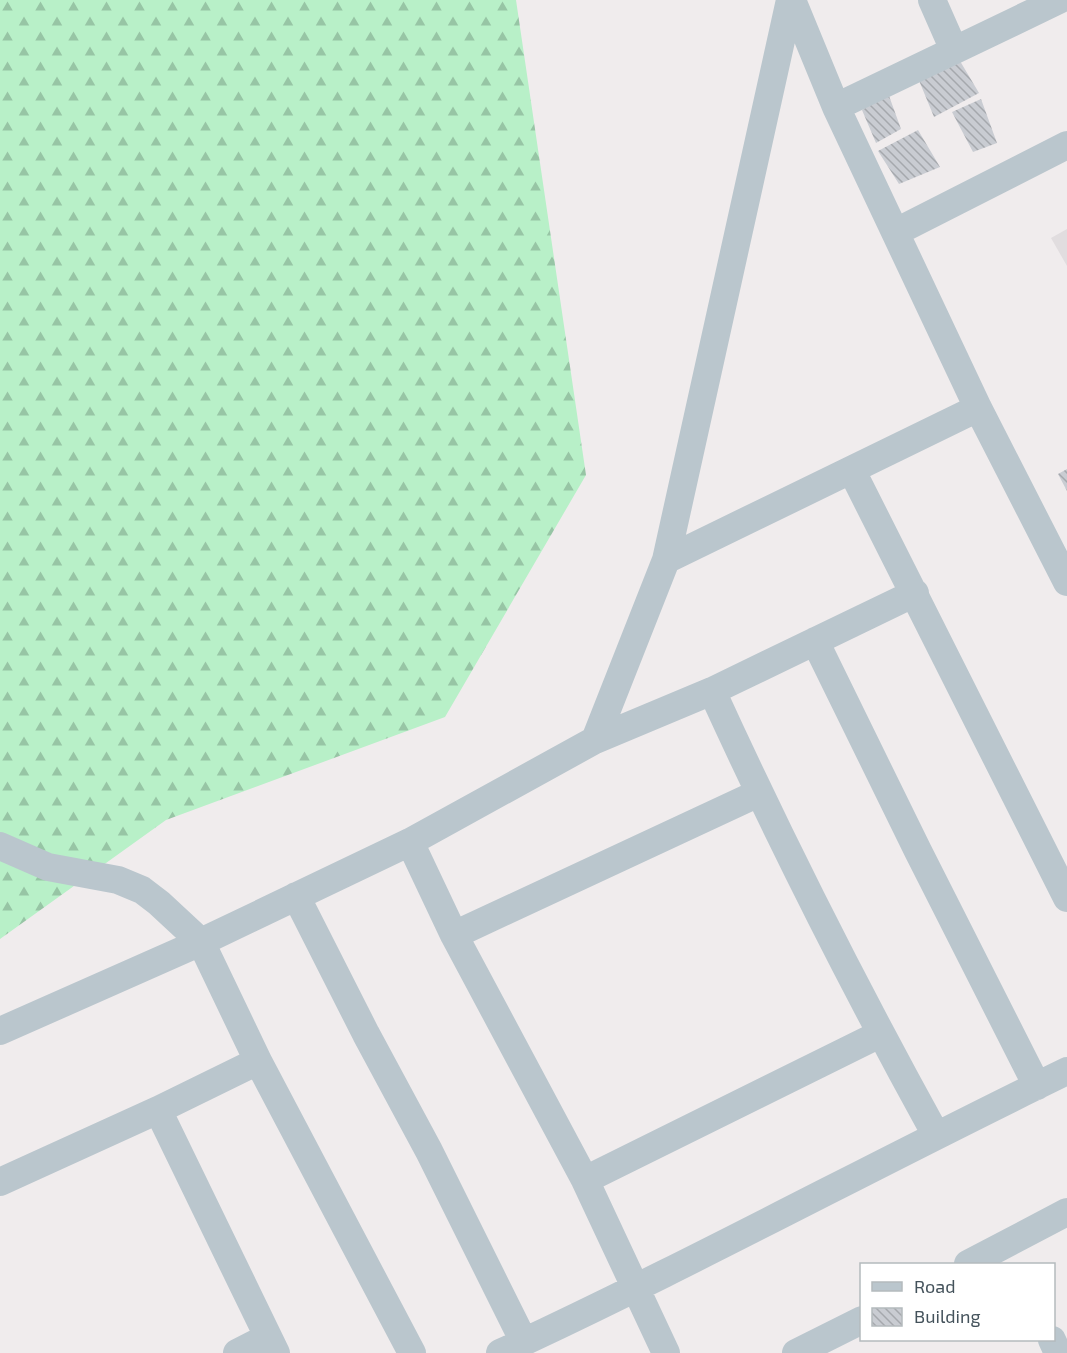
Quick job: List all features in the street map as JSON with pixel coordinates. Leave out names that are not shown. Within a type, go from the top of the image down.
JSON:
[{"type":"street","points":[[791,0],[836,107],[978,408],[1067,582]]},
{"type":"street","points":[[595,740],[666,560],[791,0]]},
{"type":"street","points":[[932,0],[954,50]]},
{"type":"street","points":[[836,107],[1059,0]]},
{"type":"street","points":[[896,231],[1067,145]]},
{"type":"street","points":[[666,560],[978,408]]},
{"type":"street","points":[[852,471],[1067,898]]},
{"type":"street","points":[[0,1031],[201,942],[410,842],[595,740],[712,691],[915,593]]},
{"type":"street","points":[[815,641],[1037,1086]]},
{"type":"street","points":[[712,691],[759,792],[880,1034],[936,1135]]},
{"type":"street","points":[[454,935],[759,792]]},
{"type":"street","points":[[410,842],[454,935],[585,1180],[666,1353]]},
{"type":"street","points":[[0,846],[48,867],[118,880],[142,890],[201,942],[258,1061],[412,1353]]},
{"type":"street","points":[[296,896],[429,1151],[525,1346],[936,1135],[1067,1071]]},
{"type":"street","points":[[585,1180],[880,1034]]},
{"type":"street","points":[[0,1182],[159,1110],[258,1061]]},
{"type":"street","points":[[159,1110],[272,1345],[237,1353]]},
{"type":"street","points":[[973,1263],[1009,1255],[1067,1212]]},
{"type":"street","points":[[796,1353],[860,1321]]},
{"type":"shaded area","points":[[1067,229],[1067,266],[1051,238]]},
{"type":"green space","points":[[0,0],[516,0],[586,475],[445,717],[166,820],[0,939]]},
{"type":"building","points":[[960,61],[979,93],[934,117],[918,78]]},
{"type":"building","points":[[888,93],[901,129],[876,143],[862,110]]},
{"type":"building","points":[[981,99],[997,143],[973,152],[952,112]]},
{"type":"building","points":[[918,130],[940,167],[899,184],[878,151]]},
{"type":"building","points":[[1067,469],[1067,491],[1058,474]]}]
